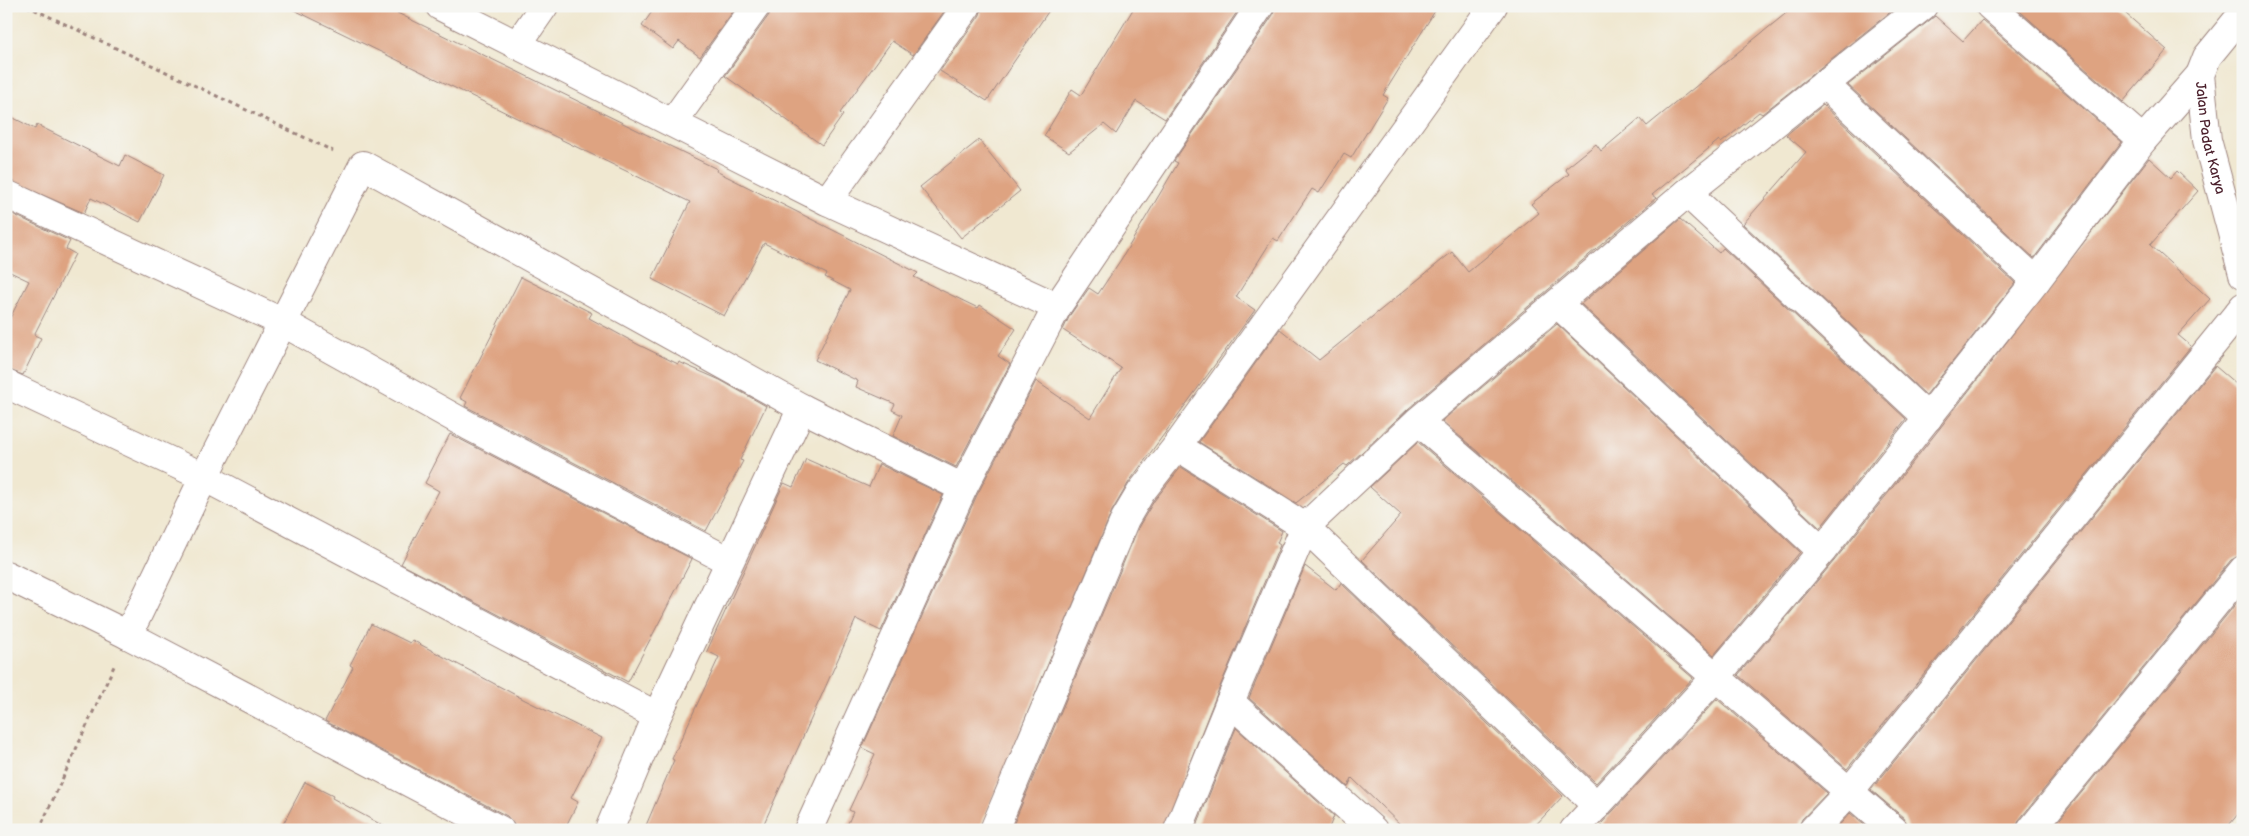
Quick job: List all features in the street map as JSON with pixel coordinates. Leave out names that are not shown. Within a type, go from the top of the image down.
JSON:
[{"type":"street","points":[[440,6],[827,201],[1058,307]]},
{"type":"street","points":[[517,45],[544,6]]},
{"type":"street","points":[[673,122],[756,6]]},
{"type":"street","points":[[827,201],[968,6]]},
{"type":"street","points":[[808,830],[963,488],[1058,307],[1260,6]]},
{"type":"street","points":[[994,830],[1125,519],[1141,492],[1177,446],[1493,6]]},
{"type":"street","points":[[1178,830],[1230,702],[1305,527],[1418,421],[1687,193],[1923,6]]},
{"type":"street","points":[[1990,6],[2143,140]]},
{"type":"street","name":"Jalan Padat Karya","points":[[2243,13],[2207,57],[2200,75],[2207,140],[2243,274]]},
{"type":"street","points":[[1574,830],[1715,678],[1822,551],[2036,281],[2143,140],[2200,75]]},
{"type":"street","points":[[1824,84],[2036,281]]},
{"type":"street","points":[[128,635],[204,477],[362,165],[802,408],[963,488]]},
{"type":"street","points":[[1687,193],[1928,418]]},
{"type":"street","points":[[6,194],[282,322],[469,426],[729,562]]},
{"type":"street","points":[[1558,304],[1822,551]]},
{"type":"street","points":[[1813,830],[1849,792],[2243,307]]},
{"type":"street","points":[[6,384],[204,477],[658,716]]},
{"type":"street","points":[[610,830],[658,716],[802,408]]},
{"type":"street","points":[[1418,421],[1894,830]]},
{"type":"street","points":[[1177,446],[1305,527],[1597,806]]},
{"type":"street","points":[[2031,830],[2243,570]]},
{"type":"street","points":[[6,575],[128,635],[500,830]]},
{"type":"street","points":[[1230,702],[1350,820],[1373,830]]},
{"type":"path","points":[[27,6],[362,165]]},
{"type":"path","points":[[39,830],[128,635]]},
{"type":"building","points":[[286,6],[383,6],[717,169],[716,171],[918,273],[914,277],[978,308],[980,305],[1016,329],[998,356],[1010,364],[956,467],[893,436],[902,415],[892,410],[895,404],[856,387],[858,381],[815,360],[850,290],[825,277],[827,274],[764,243],[724,316],[652,279],[690,202]]},
{"type":"building","points":[[656,6],[737,6],[700,57],[679,41],[673,49],[642,26]]},
{"type":"building","points":[[771,6],[948,6],[913,55],[892,41],[840,113],[843,115],[822,145],[725,76],[769,15]]},
{"type":"building","points":[[982,6],[1052,6],[987,101],[940,71],[980,15]]},
{"type":"building","points":[[1135,6],[1241,6],[1165,119],[1136,101],[1116,134],[1104,124],[1069,152],[1044,136],[1072,89],[1081,95]]},
{"type":"building","points":[[1275,6],[1438,6],[1383,95],[1388,98],[1351,158],[1344,154],[1319,193],[1312,189],[1278,241],[1273,238],[1236,297],[1255,310],[1129,482],[1112,511],[979,830],[845,830],[853,812],[849,810],[875,754],[862,748],[977,495],[1036,381],[1090,418],[1121,368],[1063,330],[1070,315],[1089,288],[1098,294],[1122,258],[1178,163],[1174,161],[1273,15]]},
{"type":"building","points":[[1795,6],[1898,6],[1762,114],[1759,112],[1721,143],[1719,140],[1652,195],[1656,198],[1408,409],[1347,466],[1344,464],[1296,503],[1199,442],[1280,329],[1319,360],[1452,252],[1468,272],[1539,213],[1531,204],[1569,174],[1565,169],[1596,144],[1601,151],[1640,118],[1647,126]]},
{"type":"building","points":[[2014,6],[2117,6],[2167,50],[2123,102]]},
{"type":"building","points":[[1935,16],[1963,41],[1982,20],[2122,142],[2034,258],[1848,85]]},
{"type":"building","points":[[1823,105],[2015,283],[1926,395],[1743,224],[1806,152],[1786,135]]},
{"type":"building","points":[[6,114],[35,129],[37,125],[120,166],[125,155],[164,175],[140,222],[91,198],[84,213],[6,179]]},
{"type":"building","points":[[979,140],[1020,191],[961,238],[920,187]]},
{"type":"building","points":[[2149,158],[2171,178],[2177,171],[2198,191],[2150,245],[2210,299],[2178,335],[2191,346],[1847,769],[1738,675],[1834,561],[1940,428]]},
{"type":"building","points":[[6,211],[70,241],[66,249],[75,254],[34,335],[41,338],[23,375],[6,369],[6,321],[8,322],[29,281],[6,270]]},
{"type":"building","points":[[1680,219],[1719,253],[1723,248],[1906,419],[1820,528],[1581,304]]},
{"type":"building","points":[[521,277],[592,313],[589,318],[639,345],[678,364],[679,362],[720,380],[766,406],[740,460],[743,461],[706,531],[465,406],[467,402],[460,398]]},
{"type":"building","points":[[1557,324],[1800,552],[1714,655],[1442,421]]},
{"type":"building","points":[[2215,366],[2243,390],[2243,555],[2231,560],[2019,820],[2016,830],[1909,830],[1904,818],[1871,790]]},
{"type":"building","points":[[450,434],[692,559],[628,682],[401,564],[439,491],[425,483]]},
{"type":"building","points":[[1418,442],[1693,678],[1596,783],[1362,560],[1401,515],[1370,487]]},
{"type":"building","points":[[806,459],[869,487],[879,464],[943,495],[881,631],[856,619],[761,830],[644,830],[674,760],[672,759],[719,657],[707,651],[784,483],[793,487]]},
{"type":"building","points":[[1181,467],[1282,531],[1277,543],[1280,545],[1216,696],[1163,830],[1011,830],[1139,526],[1154,501]]},
{"type":"building","points":[[1305,566],[1336,590],[1341,583],[1563,796],[1531,830],[1406,830],[1352,778],[1348,787],[1249,698]]},
{"type":"building","points":[[2243,595],[2243,808],[2225,830],[2051,830]]},
{"type":"building","points":[[371,624],[410,643],[412,640],[525,700],[602,738],[571,798],[578,802],[564,830],[523,830],[514,825],[507,816],[325,721],[353,667],[350,665]]},
{"type":"building","points":[[1717,699],[1827,793],[1802,819],[1798,830],[1605,830],[1601,824]]},
{"type":"building","points":[[1236,728],[1334,816],[1328,830],[1195,830]]},
{"type":"building","points":[[305,782],[333,796],[332,798],[391,830],[280,830]]},
{"type":"building","points":[[1850,813],[1870,830],[1835,830]]}]
